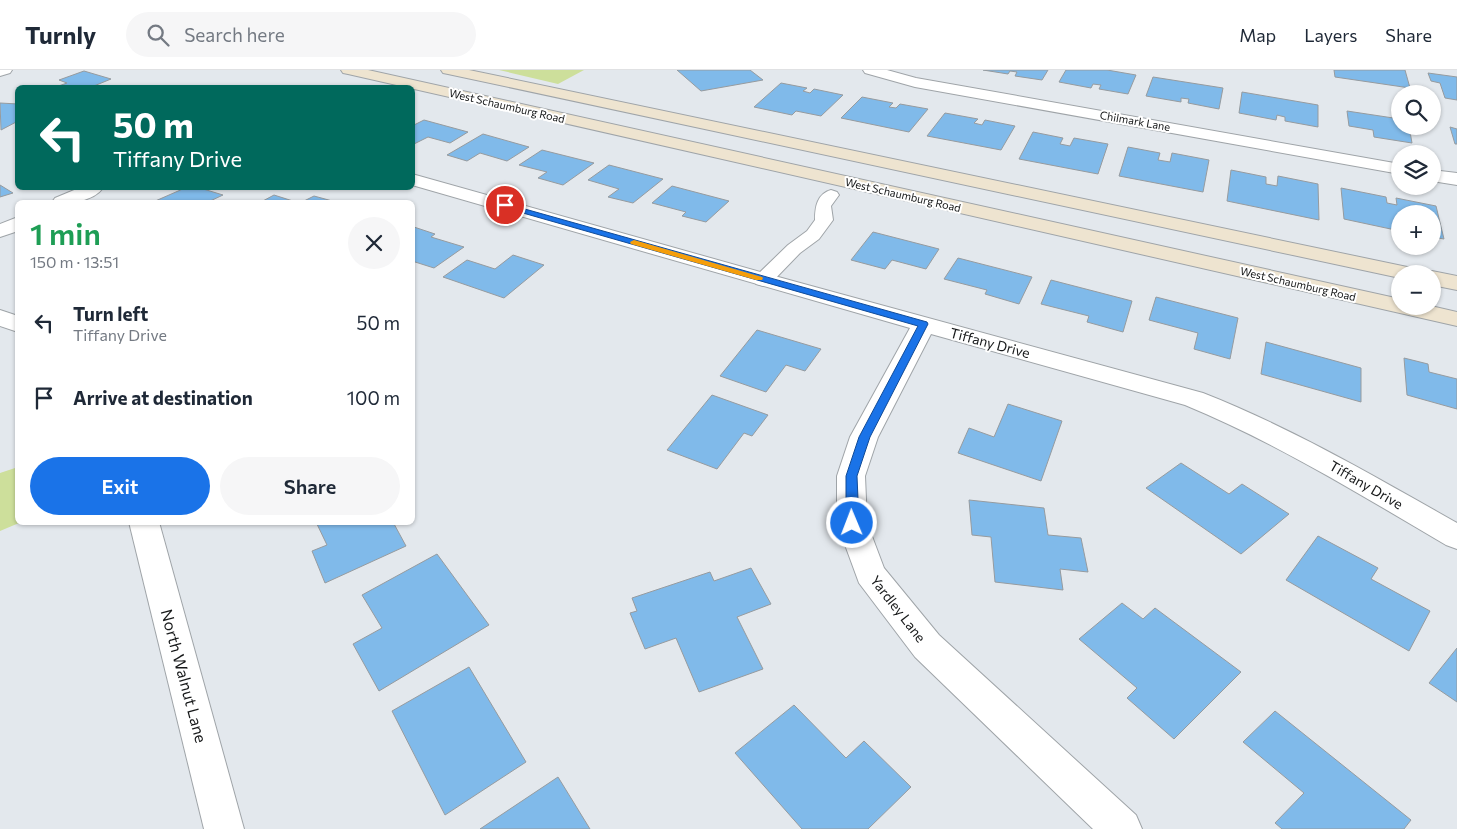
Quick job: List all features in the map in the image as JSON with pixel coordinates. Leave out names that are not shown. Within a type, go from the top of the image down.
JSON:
[{"type":"main road","name":"West Schaumburg Road","points":[[348,70],[415,85]]},
{"type":"main road","name":"West Schaumburg Road","points":[[448,70],[1391,270]]},
{"type":"main road","name":"West Schaumburg Road","points":[[415,85],[1457,319]]},
{"type":"main road","points":[[1441,280],[1457,283]]},
{"type":"street","points":[[0,72],[5,70]]},
{"type":"street","name":"Chilmark Lane","points":[[870,70],[915,82],[1391,167]]},
{"type":"street","points":[[1441,176],[1457,179]]},
{"type":"street","name":"Tiffany Drive","points":[[415,180],[763,280],[1194,399],[1238,416],[1292,442],[1457,537]]},
{"type":"street","points":[[67,200],[89,190]]},
{"type":"street","points":[[763,280],[794,249],[813,235],[824,220],[823,206],[831,195]]},
{"type":"street","points":[[0,231],[15,224]]},
{"type":"street","points":[[0,317],[15,324]]},
{"type":"street","name":"Yardley Lane","points":[[924,324],[864,437],[851,476],[852,523],[870,574],[927,646],[1122,829]]},
{"type":"street","name":"North Walnut Lane","points":[[145,525],[224,829]]},
{"type":"green space","points":[[499,70],[584,70],[558,84]]},
{"type":"green space","points":[[15,468],[15,525],[0,531],[0,473]]},
{"type":"building","points":[[677,70],[750,70],[763,80],[701,91]]},
{"type":"building","points":[[983,70],[1048,70],[1042,80],[1015,76],[1017,72],[1010,71],[1008,74]]},
{"type":"building","points":[[1066,70],[1107,70],[1136,75],[1128,94],[1099,89],[1101,85],[1093,84],[1091,88],[1059,82]]},
{"type":"building","points":[[1334,70],[1405,70],[1409,85],[1391,85],[1335,77]]},
{"type":"building","points":[[84,71],[111,79],[96,85],[61,85],[67,83],[59,80]]},
{"type":"building","points":[[1428,73],[1457,77],[1457,100],[1445,98],[1440,83],[1431,81]]},
{"type":"building","points":[[1153,77],[1223,88],[1219,109],[1188,103],[1189,99],[1181,98],[1181,102],[1146,96]]},
{"type":"building","points":[[781,83],[807,88],[803,91],[810,93],[814,89],[843,95],[821,116],[796,111],[792,115],[754,107]]},
{"type":"building","points":[[1242,92],[1318,105],[1318,127],[1285,121],[1285,117],[1277,115],[1276,120],[1239,113]]},
{"type":"building","points":[[862,97],[893,103],[889,107],[896,108],[900,104],[928,109],[909,132],[841,118]]},
{"type":"building","points":[[0,103],[15,104],[15,123],[1,130]]},
{"type":"building","points":[[1347,111],[1391,118],[1391,135],[1411,135],[1412,143],[1374,137],[1373,130],[1349,126]]},
{"type":"building","points":[[945,113],[978,119],[974,123],[982,125],[985,120],[1015,126],[1001,150],[927,136]]},
{"type":"building","points":[[424,120],[468,132],[450,143],[428,137],[415,144],[415,124]]},
{"type":"building","points":[[1450,127],[1457,129],[1457,144],[1455,144]]},
{"type":"building","points":[[1033,132],[1063,138],[1060,144],[1070,146],[1074,138],[1108,144],[1098,174],[1019,159]]},
{"type":"building","points":[[483,134],[529,147],[507,161],[480,153],[467,161],[447,155]]},
{"type":"building","points":[[1128,147],[1160,153],[1158,160],[1170,162],[1172,153],[1209,160],[1203,192],[1119,176]]},
{"type":"building","points":[[542,150],[594,163],[563,185],[538,178],[547,172],[519,165]]},
{"type":"building","points":[[609,165],[663,179],[633,203],[608,197],[619,189],[588,180]]},
{"type":"building","points":[[1231,170],[1266,177],[1266,184],[1277,186],[1278,176],[1318,184],[1319,220],[1227,201]]},
{"type":"building","points":[[0,185],[13,193],[0,197]]},
{"type":"building","points":[[672,186],[729,201],[706,222],[682,216],[686,212],[652,203]]},
{"type":"building","points":[[1341,188],[1386,197],[1387,203],[1397,205],[1391,205],[1391,229],[1344,219]]},
{"type":"building","points":[[180,190],[207,190],[223,195],[212,200],[158,200]]},
{"type":"building","points":[[274,195],[290,200],[265,200]]},
{"type":"building","points":[[314,196],[329,200],[306,200]]},
{"type":"building","points":[[1396,198],[1431,205],[1397,205]]},
{"type":"building","points":[[415,227],[435,234],[431,237],[464,247],[434,268],[415,262]]},
{"type":"building","points":[[1441,227],[1444,239],[1441,238]]},
{"type":"building","points":[[873,232],[939,249],[926,269],[892,260],[885,269],[851,260]]},
{"type":"building","points":[[513,255],[544,265],[504,298],[443,277],[467,260],[495,269]]},
{"type":"building","points":[[958,258],[1032,277],[1019,304],[985,294],[987,290],[944,279]]},
{"type":"building","points":[[1051,280],[1132,301],[1123,332],[1087,322],[1089,316],[1041,304]]},
{"type":"building","points":[[1156,297],[1238,318],[1230,359],[1194,349],[1198,333],[1149,320]]},
{"type":"building","points":[[757,330],[821,349],[805,371],[786,365],[766,392],[720,376]]},
{"type":"building","points":[[1266,342],[1361,368],[1361,402],[1261,374]]},
{"type":"building","points":[[1404,358],[1428,364],[1429,372],[1457,379],[1457,409],[1407,395]]},
{"type":"building","points":[[712,395],[768,415],[752,436],[744,433],[717,469],[667,450]]},
{"type":"building","points":[[1008,404],[1062,421],[1041,481],[958,453],[969,428],[994,437]]},
{"type":"building","points":[[1181,463],[1229,494],[1242,484],[1289,514],[1241,554],[1146,488]]},
{"type":"building","points":[[969,500],[1044,508],[1048,535],[1081,538],[1088,572],[1060,569],[1063,590],[995,582],[991,537],[972,535]]},
{"type":"building","points":[[317,525],[395,525],[406,546],[325,583],[312,551],[327,545]]},
{"type":"building","points":[[1318,536],[1378,568],[1371,579],[1430,611],[1409,651],[1286,580]]},
{"type":"building","points":[[437,554],[489,625],[379,691],[353,644],[382,628],[362,595]]},
{"type":"building","points":[[751,568],[771,604],[737,617],[763,669],[699,692],[676,638],[645,649],[630,613],[637,611],[632,598],[710,572],[714,581]]},
{"type":"building","points":[[1122,603],[1143,619],[1155,608],[1241,672],[1174,739],[1127,698],[1137,688],[1079,639]]},
{"type":"building","points":[[1457,648],[1457,702],[1429,683]]},
{"type":"building","points":[[469,667],[526,762],[445,815],[392,711]]},
{"type":"building","points":[[794,705],[846,758],[864,741],[911,787],[868,829],[802,829],[735,753]]},
{"type":"building","points":[[1275,711],[1411,820],[1404,829],[1282,829],[1275,823],[1304,793],[1243,742]]},
{"type":"building","points":[[558,777],[590,829],[480,829]]},
{"type":"slow traffic","points":[[634,242],[759,278]]},
{"type":"route","points":[[505,205],[763,280],[924,324],[864,437],[851,476],[852,523]]}]
